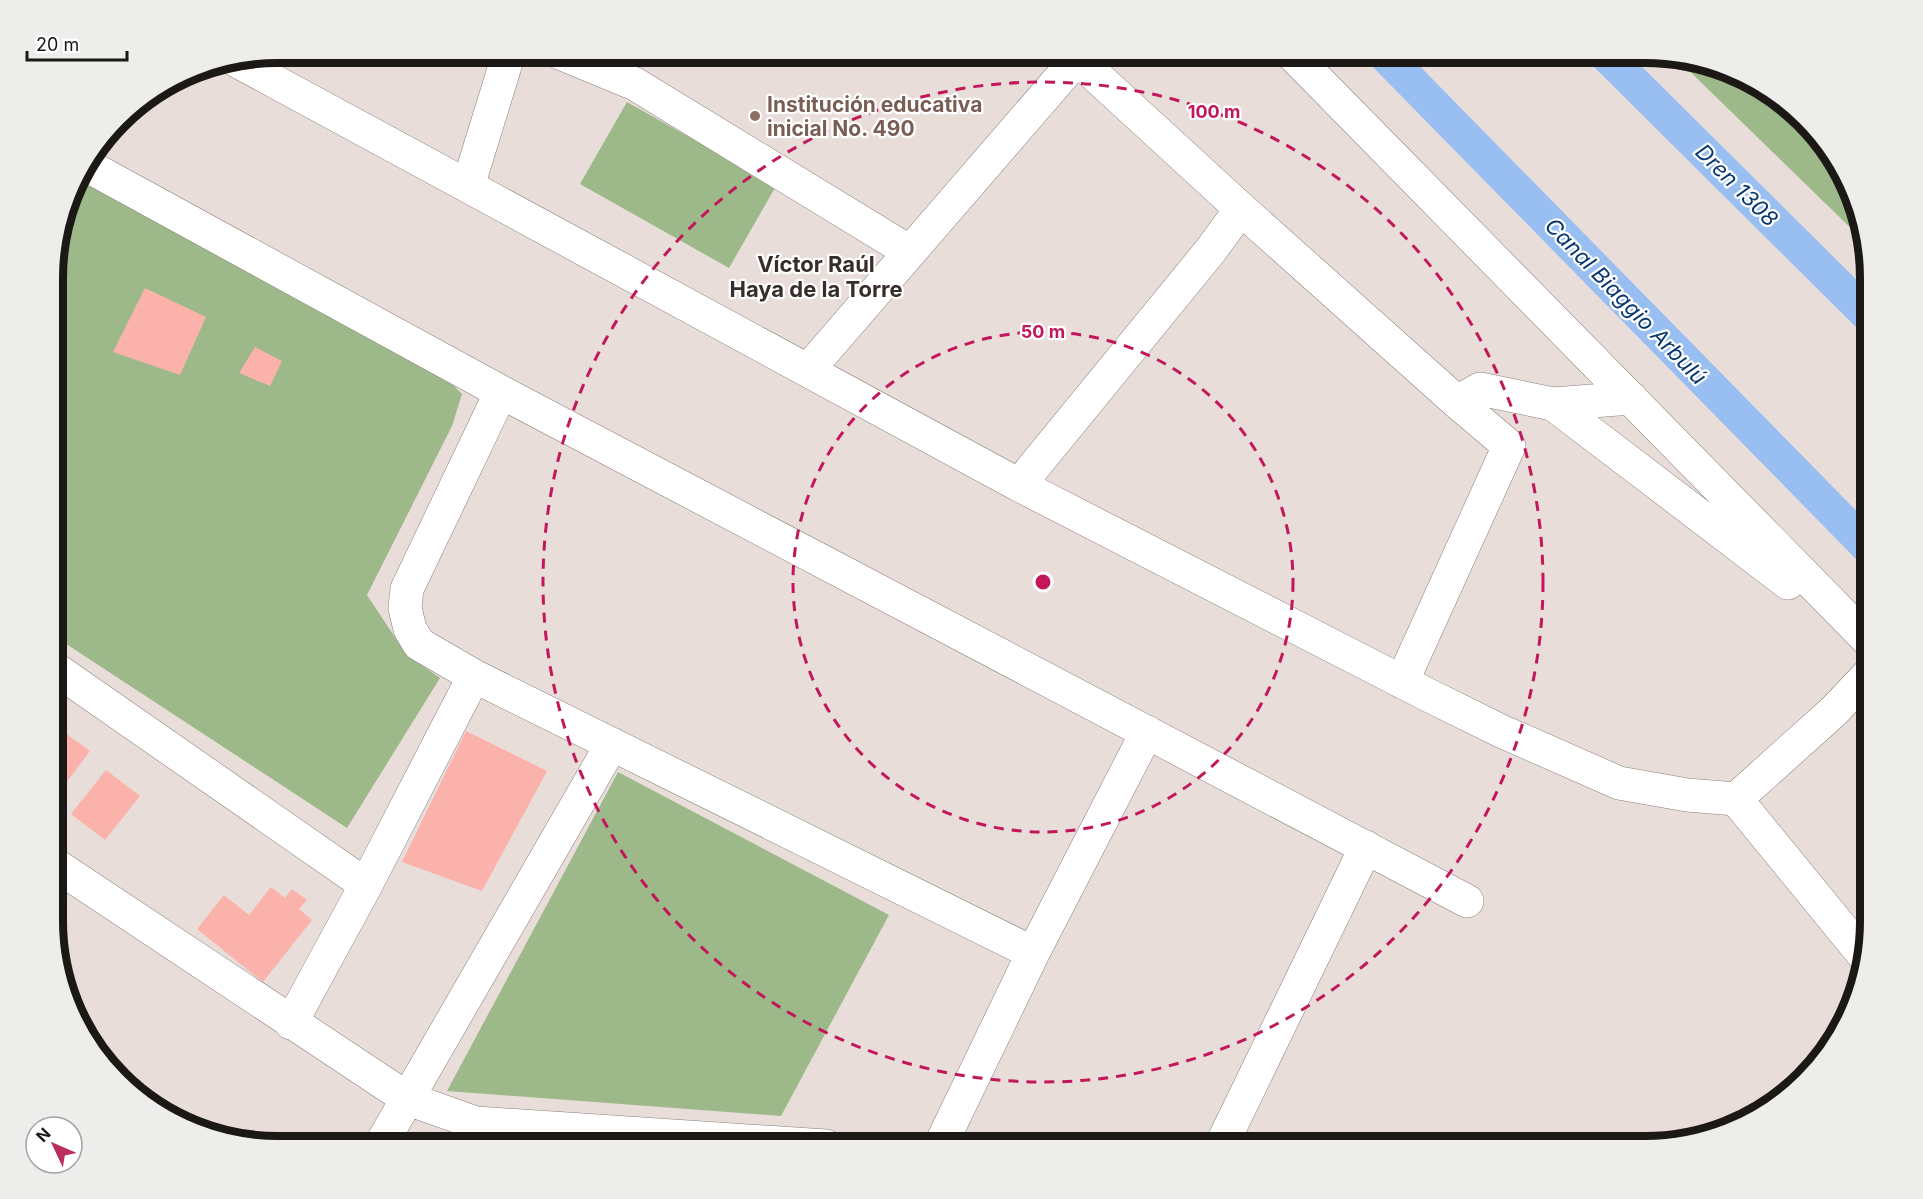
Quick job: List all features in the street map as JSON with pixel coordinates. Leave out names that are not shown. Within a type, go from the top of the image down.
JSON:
[{"type":"street","points":[[468,186],[506,63]]},
{"type":"street","points":[[586,63],[635,84],[910,252]]},
{"type":"street","points":[[808,370],[1068,63]]},
{"type":"street","points":[[1086,63],[1241,209],[1509,446],[1402,682]]},
{"type":"street","points":[[1302,63],[1860,632]]},
{"type":"street","points":[[259,64],[468,186],[1018,485],[1402,682],[1619,783],[1687,795],[1736,799],[1858,948]]},
{"type":"street","points":[[93,169],[501,392],[1467,901]]},
{"type":"street","points":[[1018,485],[1211,250],[1241,209]]},
{"type":"street","points":[[1457,402],[1480,389],[1553,404],[1631,398]]},
{"type":"street","points":[[501,392],[407,589],[405,608],[410,629],[419,644],[474,676],[1033,954]]},
{"type":"street","points":[[1553,404],[1783,579],[1860,632]]},
{"type":"street","points":[[63,674],[366,885]]},
{"type":"street","points":[[291,1023],[366,885],[474,676]]},
{"type":"street","points":[[1736,799],[1834,711],[1860,684]]},
{"type":"street","points":[[945,1136],[1033,954],[1147,732]]},
{"type":"street","points":[[386,1136],[612,744]]},
{"type":"street","points":[[1226,1136],[1366,847]]},
{"type":"street","points":[[63,870],[408,1099],[476,1123],[673,1136]]},
{"type":"green space","points":[[1685,67],[1728,79],[1765,99],[1787,116],[1824,158],[1844,195],[1855,232]]},
{"type":"green space","points":[[627,102],[776,186],[729,268],[580,184]]},
{"type":"green space","points":[[85,182],[445,377],[462,394],[452,426],[367,595],[406,654],[440,678],[347,828],[63,642],[63,264],[70,222]]},
{"type":"green space","points":[[618,772],[889,915],[781,1116],[447,1091]]},
{"type":"building","points":[[145,288],[206,317],[180,375],[113,352]]},
{"type":"building","points":[[255,347],[282,361],[270,386],[239,373]]},
{"type":"building","points":[[466,731],[547,771],[482,891],[402,862]]},
{"type":"building","points":[[63,732],[90,751],[63,787]]},
{"type":"building","points":[[106,770],[140,796],[105,840],[71,814]]},
{"type":"building","points":[[271,887],[285,898],[292,889],[307,900],[299,909],[312,920],[263,982],[197,929],[224,895],[249,915]]},
{"type":"waterway","name":"Canal Biaggio Arbulú","points":[[1393,63],[1860,539]]},
{"type":"waterway","name":"Dren 1308","points":[[1614,63],[1860,307]]},
{"type":"place","name":"Institución educativa inicial No. 490","points":[[755,116]]},
{"type":"district","name":"Víctor Raúl Haya de la Torre","points":[[816,276]]}]
